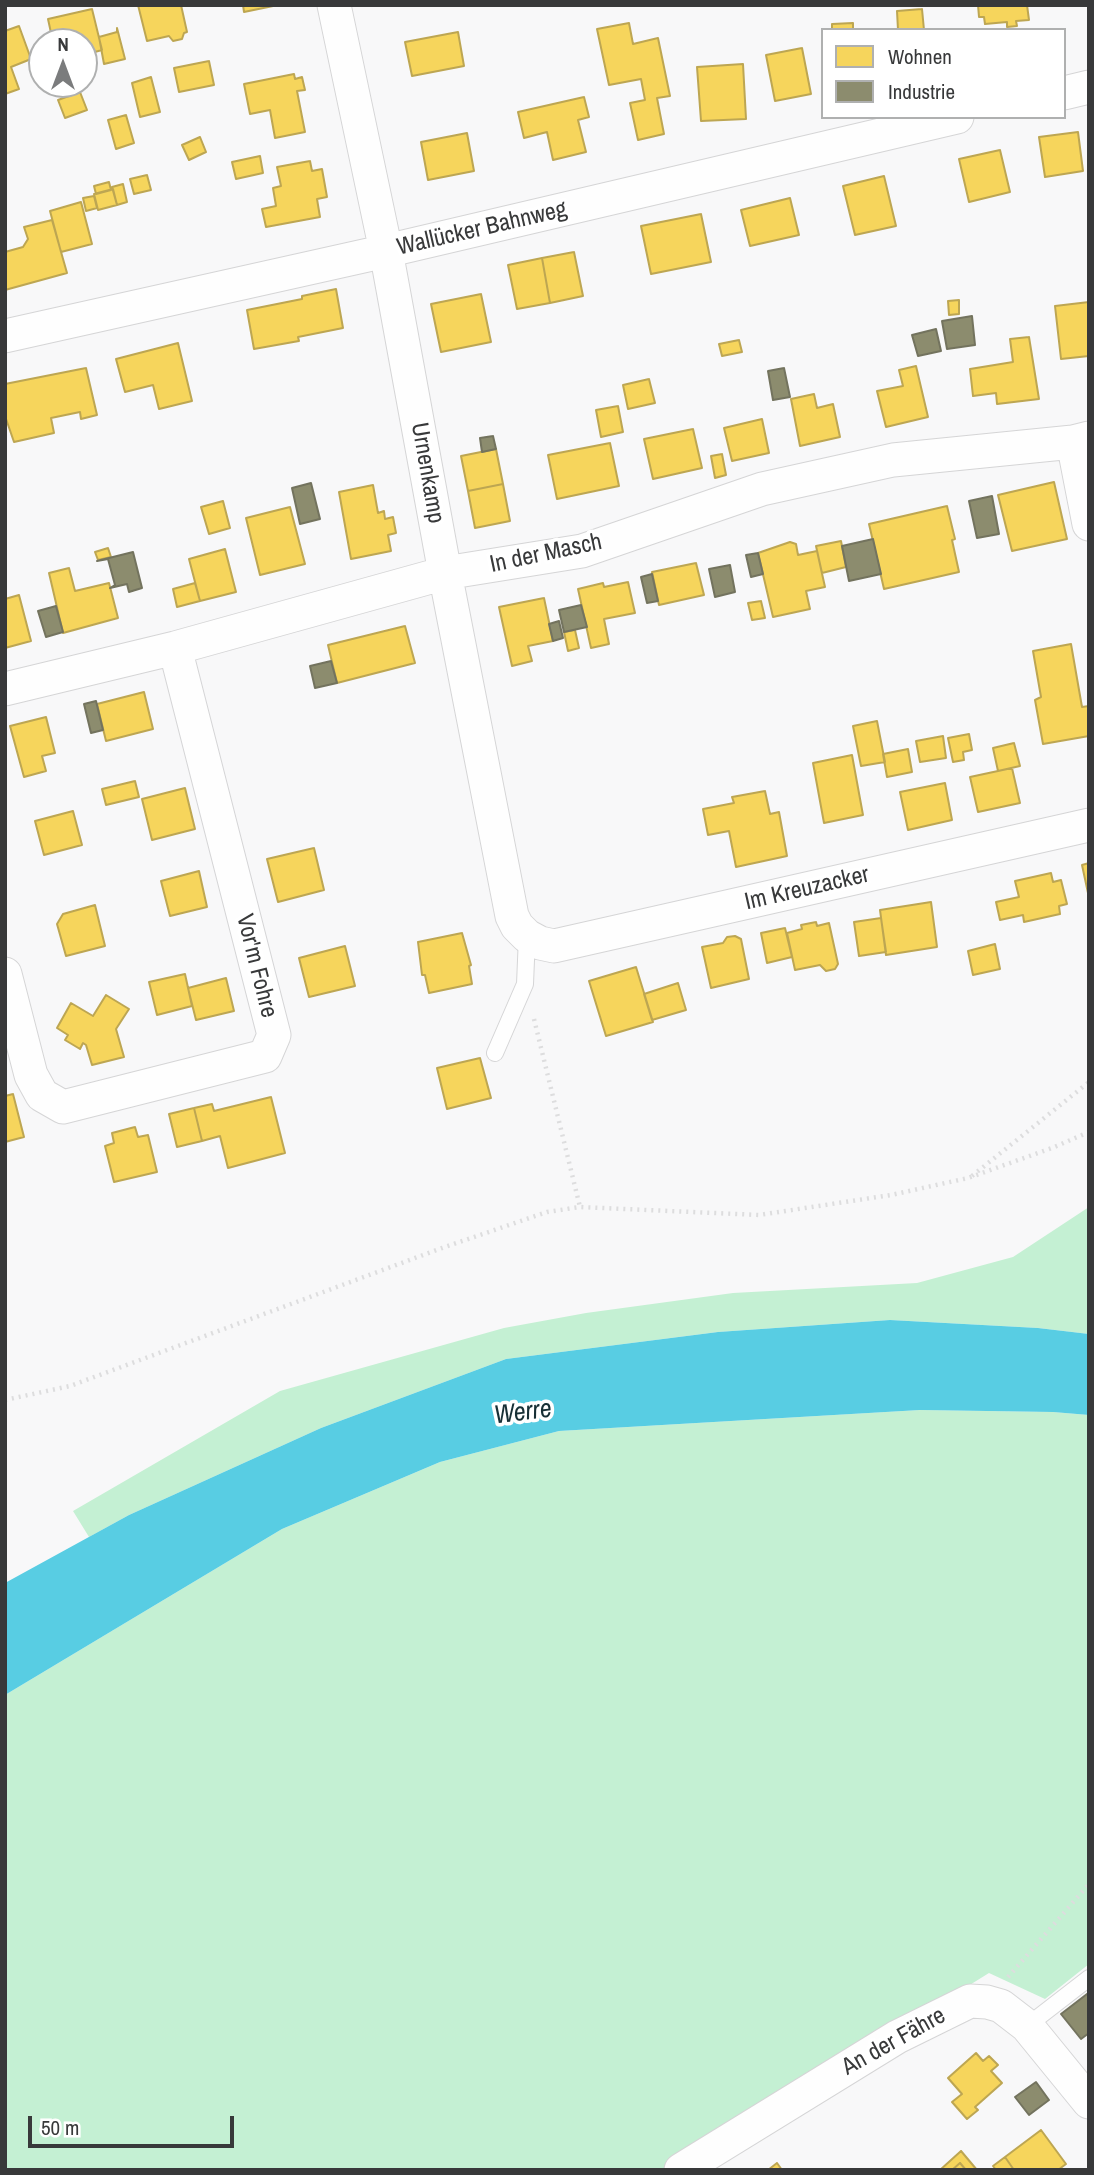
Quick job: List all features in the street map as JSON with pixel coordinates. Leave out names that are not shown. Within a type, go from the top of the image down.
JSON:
[{"type":"street","name":"Urnenkamp","points":[[334,5],[386,251],[512,916],[527,936]]},
{"type":"street","points":[[1066,93],[1089,88]]},
{"type":"street","name":"Wallücker Bahnweg","points":[[5,336],[386,251],[948,119]]},
{"type":"street","points":[[1081,440],[1089,524]]},
{"type":"street","name":"In der Masch","points":[[5,689],[175,648],[445,573],[582,551],[762,489],[893,460],[1081,440]]},
{"type":"street","name":"Vor'm Fohre","points":[[5,974],[31,1075],[43,1095],[63,1107],[265,1056],[274,1035],[175,648]]},
{"type":"street","name":"Im Kreuzacker","points":[[527,936],[554,946],[1089,825]]},
{"type":"street","name":"An der Fähre","points":[[681,2170],[897,2037],[970,2001],[987,2002]]},
{"type":"street","points":[[987,2002],[1001,2006],[1027,2026],[1089,2102]]},
{"type":"lane","points":[[495,1053],[525,984],[527,936]]},
{"type":"lane","points":[[1027,2026],[1089,1978]]},
{"type":"path","points":[[525,984],[580,1207]]},
{"type":"path","points":[[968,1178],[1089,1082]]},
{"type":"path","points":[[5,1400],[70,1386],[442,1248],[547,1212],[580,1207],[759,1215],[891,1195],[968,1178],[1089,1132]]},
{"type":"path","points":[[987,2002],[1089,1884]]},
{"type":"green space","points":[[1089,1207],[1089,1334],[1038,1328],[890,1320],[718,1332],[506,1359],[321,1428],[129,1515],[89,1537],[73,1511],[280,1391],[504,1328],[586,1313],[733,1293],[917,1283],[1013,1257]]},
{"type":"green space","points":[[920,1410],[1089,1415],[1089,1964],[1045,1999],[989,1973],[672,2170],[5,2170],[5,1695],[282,1529],[440,1462],[559,1431]]},
{"type":"water","name":"Werre","points":[[890,1320],[1038,1328],[1089,1334],[1089,1415],[920,1410],[559,1431],[440,1462],[282,1529],[5,1695],[5,1583],[129,1515],[321,1428],[506,1359],[718,1332]]},
{"type":"building: Wohnen","points":[[138,5],[181,5],[187,32],[182,39],[173,41],[169,36],[147,41]]},
{"type":"building: Wohnen","points":[[243,5],[278,5],[244,12]]},
{"type":"building: Wohnen","points":[[978,5],[1027,5],[1029,20],[1016,21],[1017,26],[1007,27],[1007,22],[985,24],[984,17],[979,17]]},
{"type":"building: Wohnen","points":[[92,9],[97,28],[50,28],[48,19]]},
{"type":"building: Wohnen","points":[[922,9],[924,28],[898,28],[897,11]]},
{"type":"building: Wohnen","points":[[629,23],[633,44],[658,38],[670,96],[657,98],[664,134],[638,140],[630,103],[645,100],[641,79],[609,85],[597,29]]},
{"type":"building: Wohnen","points":[[853,23],[853,28],[832,28],[832,24]]},
{"type":"building: Wohnen","points":[[19,26],[28,51],[28,60],[11,67],[19,89],[5,94],[5,31]]},
{"type":"building: Wohnen","points":[[117,28],[125,59],[104,64],[99,37],[117,32]]},
{"type":"building: Wohnen","points":[[458,32],[464,66],[412,76],[405,42]]},
{"type":"building: Wohnen","points":[[98,34],[102,50],[98,51]]},
{"type":"building: Wohnen","points":[[802,48],[811,94],[775,101],[766,55]]},
{"type":"building: Wohnen","points":[[209,61],[214,85],[179,92],[174,68]]},
{"type":"building: Wohnen","points":[[743,64],[746,119],[701,121],[697,67]]},
{"type":"building: Wohnen","points":[[294,74],[295,79],[302,77],[305,90],[297,91],[305,132],[275,138],[270,110],[250,114],[244,84]]},
{"type":"building: Wohnen","points":[[151,77],[160,112],[140,117],[132,83]]},
{"type":"building: Wohnen","points":[[584,97],[589,117],[578,120],[586,152],[553,160],[547,132],[524,138],[518,112]]},
{"type":"building: Wohnen","points":[[82,98],[87,110],[65,118],[58,100]]},
{"type":"building: Wohnen","points":[[126,115],[134,143],[116,149],[108,120]]},
{"type":"building: Wohnen","points":[[1078,132],[1083,171],[1045,177],[1039,137]]},
{"type":"building: Wohnen","points":[[467,133],[474,171],[428,180],[421,142]]},
{"type":"building: Wohnen","points":[[200,137],[206,152],[189,160],[182,145]]},
{"type":"building: Wohnen","points":[[1000,150],[1010,192],[969,202],[959,159]]},
{"type":"building: Wohnen","points":[[260,156],[263,173],[236,179],[232,162]]},
{"type":"building: Wohnen","points":[[310,161],[312,171],[322,169],[327,197],[317,199],[320,217],[266,227],[262,209],[276,206],[273,188],[281,186],[277,167]]},
{"type":"building: Wohnen","points":[[147,175],[151,190],[134,194],[130,179]]},
{"type":"building: Wohnen","points":[[884,176],[896,226],[855,235],[843,186]]},
{"type":"building: Wohnen","points":[[109,182],[111,190],[96,194],[94,186]]},
{"type":"building: Wohnen","points":[[123,184],[127,202],[117,205],[112,187]]},
{"type":"building: Wohnen","points":[[113,189],[117,205],[98,210],[94,194]]},
{"type":"building: Wohnen","points":[[94,196],[97,208],[86,211],[83,198]]},
{"type":"building: Wohnen","points":[[790,198],[799,235],[750,246],[741,210]]},
{"type":"building: Wohnen","points":[[81,202],[92,244],[61,252],[50,211]]},
{"type":"building: Wohnen","points":[[701,214],[711,262],[651,274],[641,226]]},
{"type":"building: Wohnen","points":[[52,220],[67,273],[5,290],[5,252],[23,247],[28,239],[24,227]]},
{"type":"building: Wohnen","points":[[574,252],[583,296],[550,303],[542,258]]},
{"type":"building: Wohnen","points":[[542,258],[550,303],[517,309],[508,265]]},
{"type":"building: Wohnen","points":[[336,289],[343,328],[298,337],[299,341],[254,349],[247,310]]},
{"type":"building: Wohnen","points":[[481,294],[491,342],[441,352],[431,304]]},
{"type":"building: Wohnen","points":[[959,300],[959,314],[949,315],[948,301]]},
{"type":"building: Wohnen","points":[[1089,302],[1089,356],[1061,359],[1055,306]]},
{"type":"building: Wohnen","points":[[1029,337],[1039,399],[997,404],[996,393],[973,396],[970,369],[1013,362],[1010,339]]},
{"type":"building: Wohnen","points":[[739,340],[742,352],[722,356],[719,344]]},
{"type":"building: Wohnen","points":[[178,343],[192,401],[159,409],[153,385],[125,392],[116,359]]},
{"type":"building: Wohnen","points":[[916,366],[928,417],[886,427],[877,391],[903,386],[899,370]]},
{"type":"building: Wohnen","points":[[86,368],[97,415],[81,419],[80,412],[51,418],[54,433],[14,442],[5,416],[5,384]]},
{"type":"building: Wohnen","points":[[649,379],[655,403],[628,409],[623,385]]},
{"type":"building: Wohnen","points":[[814,394],[817,408],[833,404],[840,437],[800,446],[791,399]]},
{"type":"building: Wohnen","points":[[618,406],[623,432],[601,437],[596,410]]},
{"type":"building: Wohnen","points":[[762,419],[769,453],[732,461],[724,428]]},
{"type":"building: Wohnen","points":[[693,429],[702,468],[653,479],[644,439]]},
{"type":"building: Wohnen","points":[[610,443],[619,486],[557,499],[548,455]]},
{"type":"building: Wohnen","points":[[496,449],[503,484],[468,491],[461,456]]},
{"type":"building: Wohnen","points":[[722,454],[726,475],[715,478],[711,456]]},
{"type":"building: Wohnen","points":[[1054,482],[1067,539],[1012,551],[998,495]]},
{"type":"building: Wohnen","points":[[503,484],[510,521],[475,528],[468,491]]},
{"type":"building: Wohnen","points":[[373,485],[378,513],[384,511],[385,519],[393,517],[396,533],[388,535],[391,551],[351,559],[339,492]]},
{"type":"building: Wohnen","points":[[223,501],[230,528],[209,534],[201,507]]},
{"type":"building: Wohnen","points":[[947,506],[959,572],[884,589],[869,524]]},
{"type":"building: Wohnen","points":[[290,507],[305,564],[260,575],[246,518]]},
{"type":"building: Wohnen","points":[[841,541],[846,567],[822,573],[816,546]]},
{"type":"building: Wohnen","points":[[790,542],[796,544],[798,555],[817,551],[825,587],[806,591],[810,609],[773,617],[758,553]]},
{"type":"building: Wohnen","points":[[108,548],[111,557],[98,560],[95,552]]},
{"type":"building: Wohnen","points":[[225,549],[236,592],[200,601],[189,559]]},
{"type":"building: Wohnen","points":[[696,563],[704,595],[659,605],[652,572]]},
{"type":"building: Wohnen","points":[[69,568],[75,591],[109,583],[118,618],[63,633],[49,573]]},
{"type":"building: Wohnen","points":[[628,582],[635,613],[604,619],[609,644],[591,648],[578,589],[603,583],[604,587]]},
{"type":"building: Wohnen","points":[[195,583],[200,601],[177,607],[173,589]]},
{"type":"building: Wohnen","points":[[19,595],[31,641],[5,648],[5,599]]},
{"type":"building: Wohnen","points":[[544,598],[553,641],[528,646],[532,661],[512,666],[499,607]]},
{"type":"building: Wohnen","points":[[761,601],[765,618],[752,620],[748,603]]},
{"type":"building: Wohnen","points":[[405,626],[415,663],[337,683],[328,645]]},
{"type":"building: Wohnen","points":[[575,630],[579,648],[568,651],[564,632]]},
{"type":"building: Wohnen","points":[[1071,644],[1082,707],[1089,706],[1089,736],[1043,744],[1035,700],[1041,697],[1033,651]]},
{"type":"building: Wohnen","points":[[144,692],[153,729],[106,741],[97,704]]},
{"type":"building: Wohnen","points":[[46,717],[55,753],[42,756],[46,771],[24,777],[10,726]]},
{"type":"building: Wohnen","points":[[877,721],[885,762],[861,766],[853,726]]},
{"type":"building: Wohnen","points":[[969,734],[972,750],[963,752],[964,760],[953,762],[948,738]]},
{"type":"building: Wohnen","points":[[943,736],[946,758],[920,762],[916,741]]},
{"type":"building: Wohnen","points":[[1014,743],[1020,766],[998,771],[993,748]]},
{"type":"building: Wohnen","points":[[908,749],[912,772],[887,777],[883,754]]},
{"type":"building: Wohnen","points":[[852,755],[863,815],[824,823],[813,763]]},
{"type":"building: Wohnen","points":[[1012,768],[1020,803],[978,812],[970,777]]},
{"type":"building: Wohnen","points":[[135,781],[139,797],[106,805],[102,789]]},
{"type":"building: Wohnen","points":[[945,783],[952,820],[908,830],[900,792]]},
{"type":"building: Wohnen","points":[[185,788],[195,829],[152,840],[142,799]]},
{"type":"building: Wohnen","points":[[765,791],[770,814],[779,812],[787,856],[736,867],[729,831],[708,835],[703,809],[734,803],[732,797]]},
{"type":"building: Wohnen","points":[[73,811],[82,845],[44,855],[35,821]]},
{"type":"building: Wohnen","points":[[314,848],[324,890],[278,902],[267,859]]},
{"type":"building: Wohnen","points":[[1089,863],[1089,893],[1088,893],[1082,865]]},
{"type":"building: Wohnen","points":[[199,871],[207,907],[170,916],[161,881]]},
{"type":"building: Wohnen","points":[[1051,873],[1053,882],[1061,880],[1067,904],[1059,906],[1060,914],[1024,922],[1023,915],[1000,920],[996,902],[1019,897],[1015,881]]},
{"type":"building: Wohnen","points":[[931,902],[937,947],[886,955],[880,910]]},
{"type":"building: Wohnen","points":[[95,905],[105,946],[66,956],[57,924],[63,914]]},
{"type":"building: Wohnen","points":[[881,918],[886,952],[859,956],[854,922]]},
{"type":"building: Wohnen","points":[[816,922],[817,926],[829,923],[838,964],[835,969],[826,971],[820,965],[795,970],[787,933],[802,929],[801,925]]},
{"type":"building: Wohnen","points":[[785,928],[792,957],[767,963],[761,933]]},
{"type":"building: Wohnen","points":[[462,933],[471,965],[472,984],[429,993],[425,975],[422,975],[418,942]]},
{"type":"building: Wohnen","points":[[735,936],[741,939],[749,979],[711,988],[702,947],[723,943],[727,937]]},
{"type":"building: Wohnen","points":[[995,944],[1000,969],[973,975],[968,951]]},
{"type":"building: Wohnen","points":[[345,946],[355,986],[309,997],[299,958]]},
{"type":"building: Wohnen","points":[[636,967],[653,1022],[606,1036],[589,981]]},
{"type":"building: Wohnen","points":[[185,974],[192,1006],[157,1015],[149,982]]},
{"type":"building: Wohnen","points":[[226,978],[234,1011],[196,1020],[188,988]]},
{"type":"building: Wohnen","points":[[678,983],[686,1010],[652,1020],[644,994]]},
{"type":"building: Wohnen","points":[[106,995],[129,1009],[116,1029],[124,1057],[92,1065],[86,1045],[83,1043],[80,1049],[65,1040],[68,1035],[57,1028],[71,1003],[93,1016]]},
{"type":"building: Wohnen","points":[[480,1058],[491,1098],[447,1109],[437,1068]]},
{"type":"building: Wohnen","points":[[13,1094],[24,1137],[5,1142],[5,1096]]},
{"type":"building: Wohnen","points":[[271,1097],[285,1153],[228,1168],[220,1136],[202,1141],[194,1108],[212,1104],[214,1111]]},
{"type":"building: Wohnen","points":[[194,1108],[202,1141],[177,1147],[169,1114]]},
{"type":"building: Wohnen","points":[[135,1127],[138,1137],[148,1135],[157,1172],[114,1182],[105,1146],[114,1143],[112,1133]]},
{"type":"building: Wohnen","points":[[976,2053],[983,2061],[989,2056],[998,2065],[991,2071],[1002,2083],[975,2107],[978,2110],[967,2119],[952,2102],[962,2094],[948,2078]]},
{"type":"building: Wohnen","points":[[1041,2130],[1066,2164],[1058,2170],[1014,2170],[1005,2157]]},
{"type":"building: Wohnen","points":[[961,2151],[977,2170],[966,2170],[960,2163],[952,2170],[940,2170]]},
{"type":"building: Wohnen","points":[[1005,2157],[1014,2170],[996,2170],[993,2166]]},
{"type":"building: Wohnen","points":[[777,2163],[782,2170],[768,2170]]},
{"type":"building: Wohnen","points":[[960,2163],[966,2170],[952,2170]]},
{"type":"building: Industrie","points":[[972,316],[975,345],[947,349],[942,321]]},
{"type":"building: Industrie","points":[[936,329],[941,351],[918,356],[912,335]]},
{"type":"building: Industrie","points":[[784,368],[790,397],[773,400],[768,371]]},
{"type":"building: Industrie","points":[[493,436],[496,449],[482,452],[480,438]]},
{"type":"building: Industrie","points":[[311,483],[320,519],[300,524],[292,488]]},
{"type":"building: Industrie","points":[[992,496],[999,534],[977,538],[969,501]]},
{"type":"building: Industrie","points":[[873,539],[881,574],[849,581],[842,546]]},
{"type":"building: Industrie","points":[[133,552],[142,588],[129,592],[127,584],[110,588],[115,585],[108,559],[97,561]]},
{"type":"building: Industrie","points":[[758,553],[763,574],[751,577],[746,555]]},
{"type":"building: Industrie","points":[[730,565],[735,592],[715,597],[709,569]]},
{"type":"building: Industrie","points":[[652,574],[658,601],[647,603],[641,577]]},
{"type":"building: Industrie","points":[[581,605],[587,627],[564,632],[559,610]]},
{"type":"building: Industrie","points":[[56,606],[63,632],[46,637],[38,611]]},
{"type":"building: Industrie","points":[[559,621],[563,638],[553,641],[549,624]]},
{"type":"building: Industrie","points":[[331,661],[337,683],[315,688],[310,666]]},
{"type":"building: Industrie","points":[[96,701],[103,730],[91,733],[84,704]]},
{"type":"building: Industrie","points":[[1087,1994],[1089,2033],[1081,2039],[1061,2014]]},
{"type":"building: Industrie","points":[[1036,2082],[1049,2100],[1029,2115],[1015,2097]]}]
